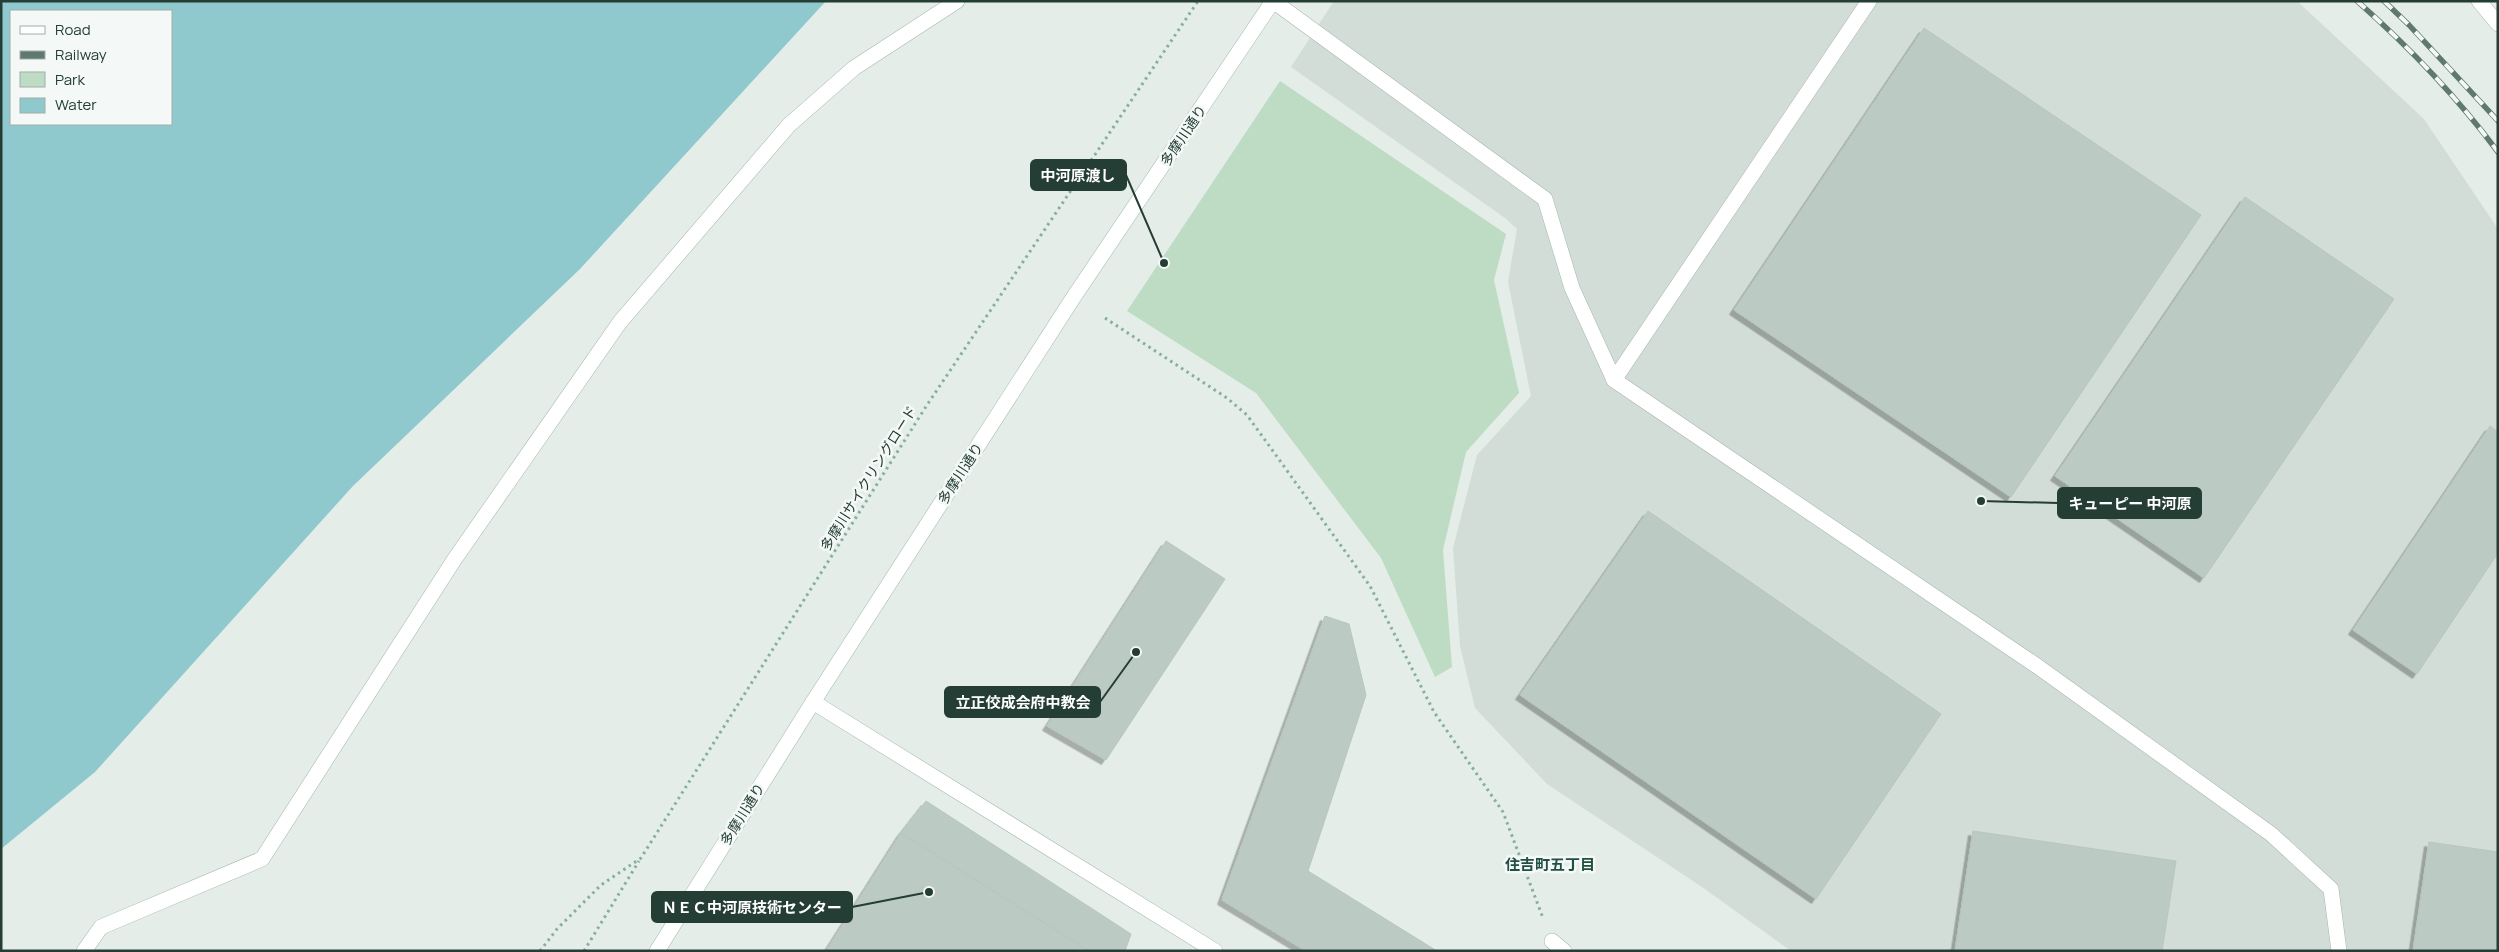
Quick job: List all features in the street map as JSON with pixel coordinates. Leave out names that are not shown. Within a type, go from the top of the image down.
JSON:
[{"type":"street","points":[[84,951],[102,927],[262,859],[454,560],[620,322],[789,125],[854,68],[957,1]]},
{"type":"street","points":[[1273,1],[1545,199],[1572,288],[1614,380],[2029,661],[2270,834],[2331,888],[2339,951]]},
{"type":"street","name":"多摩川通り","points":[[657,951],[813,702],[1073,298],[1273,1]]},
{"type":"street","points":[[1614,380],[1869,1]]},
{"type":"street","points":[[2479,1],[2498,24]]},
{"type":"street","points":[[813,702],[1215,951]]},
{"type":"street","points":[[1552,941],[1564,951]]},
{"type":"path","name":"多摩川サイクリングロード","points":[[540,951],[557,929],[601,885],[640,858],[927,405],[1198,1]]},
{"type":"path","points":[[1105,318],[1227,398],[1247,415],[1364,578],[1434,712],[1503,812],[1552,941]]},
{"type":"path","points":[[584,951],[640,858]]},
{"type":"shaded area","points":[[1334,1],[2297,1],[2424,119],[2498,229],[2498,951],[1791,951],[1702,887],[1547,784],[1475,708],[1460,646],[1453,548],[1477,455],[1531,396],[1508,282],[1517,229],[1505,218],[1291,67]]},
{"type":"green space","points":[[1280,81],[1506,234],[1494,280],[1519,393],[1466,452],[1443,550],[1452,667],[1435,677],[1381,558],[1256,393],[1127,311]]},
{"type":"water","points":[[1,1],[826,1],[580,269],[353,486],[95,772],[1,849]]},
{"type":"building","points":[[1924,28],[2201,215],[2011,497],[1734,310]]},
{"type":"building","points":[[2245,197],[2394,299],[2204,578],[2055,476]]},
{"type":"building","points":[[2490,426],[2498,432],[2498,553],[2417,674],[2353,630]]},
{"type":"building","points":[[1648,511],[1941,714],[1816,899],[1520,695]]},
{"type":"building","points":[[1166,541],[1225,579],[1106,760],[1047,726]]},
{"type":"building","points":[[1325,616],[1349,624],[1366,695],[1308,871],[1437,951],[1306,951],[1222,900]]},
{"type":"building","points":[[926,801],[1131,934],[1125,951],[1089,951],[901,833]]},
{"type":"building","points":[[1973,831],[2176,861],[2162,951],[1955,951]]},
{"type":"building","points":[[901,833],[1089,951],[826,951]]},
{"type":"building","points":[[2429,842],[2498,852],[2498,951],[2413,951]]},
{"type":"railway","points":[[2357,1],[2432,73],[2498,152]]},
{"type":"railway","points":[[2384,1],[2409,25],[2498,121]]},
{"type":"place","name":"中河原渡し","points":[[1164,263]]},
{"type":"place","name":"キューピー 中河原","points":[[1981,501]]},
{"type":"place","name":"立正佼成会府中教会","points":[[1136,652]]},
{"type":"place","name":"ＮＥＣ中河原技術センター","points":[[929,892]]},
{"type":"district","name":"住吉町五丁目","points":[[1550,864]]}]
